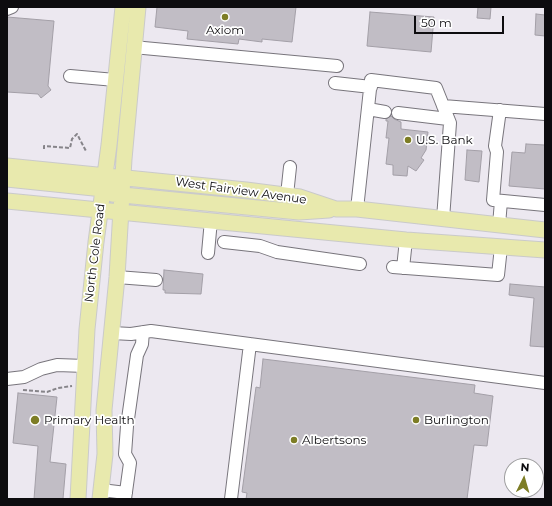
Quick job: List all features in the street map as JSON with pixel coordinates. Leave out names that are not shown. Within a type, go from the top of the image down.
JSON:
[{"type":"main road","name":"North Cole Road","points":[[78,499],[88,322],[122,7]]},
{"type":"main road","name":"North Cole Road","points":[[100,494],[105,454],[104,410],[117,277],[133,47],[138,7]]},
{"type":"main road","name":"West Fairview Avenue","points":[[7,166],[103,186],[287,195],[300,197],[336,209],[357,209],[545,230]]},
{"type":"main road","points":[[7,179],[103,186]]},
{"type":"main road","points":[[123,188],[299,212],[336,209]]},
{"type":"main road","points":[[7,201],[406,240],[545,250]]},
{"type":"lane","points":[[7,9],[12,7]]},
{"type":"lane","points":[[133,47],[336,66]]},
{"type":"lane","points":[[70,76],[115,80]]},
{"type":"lane","points":[[357,209],[371,80],[436,88],[450,123],[443,219]]},
{"type":"lane","points":[[335,83],[371,87]]},
{"type":"lane","points":[[443,106],[545,114]]},
{"type":"lane","points":[[368,109],[385,112]]},
{"type":"lane","points":[[500,110],[495,146],[498,152],[493,200],[545,205]]},
{"type":"lane","points":[[398,113],[448,119]]},
{"type":"lane","points":[[287,195],[290,167]]},
{"type":"lane","points":[[499,225],[501,201]]},
{"type":"lane","points":[[208,253],[211,220]]},
{"type":"lane","points":[[406,240],[398,267],[498,276],[501,247]]},
{"type":"lane","points":[[224,242],[260,246],[277,252],[360,264]]},
{"type":"lane","points":[[117,277],[156,280]]},
{"type":"lane","points":[[112,333],[131,334],[151,331],[545,382]]},
{"type":"lane","points":[[100,494],[125,496],[130,463],[125,454],[127,426],[137,355],[142,344],[143,332]]},
{"type":"lane","points":[[230,499],[250,344]]},
{"type":"lane","points":[[7,379],[24,377],[40,369],[57,365],[85,366]]},
{"type":"path","points":[[44,149],[44,146],[70,148],[72,139],[77,134],[86,151]]},
{"type":"path","points":[[22,390],[47,392],[58,388],[73,386]]},
{"type":"building","name":"Axiom","points":[[157,7],[296,7],[292,42],[262,39],[262,42],[239,39],[238,44],[187,39],[188,31],[155,27]]},
{"type":"building","points":[[478,7],[491,7],[490,19],[477,18]]},
{"type":"building","points":[[370,12],[434,17],[431,52],[367,46]]},
{"type":"building","points":[[536,14],[545,15],[545,36],[535,35]]},
{"type":"building","points":[[7,17],[54,21],[48,86],[51,90],[41,98],[38,94],[7,92]]},
{"type":"building","name":"U.S. Bank","points":[[391,116],[401,122],[401,129],[428,132],[426,150],[421,158],[424,160],[416,171],[408,166],[407,176],[393,175],[393,165],[386,164],[389,138],[386,138],[388,121],[386,121],[386,119]]},
{"type":"building","points":[[526,144],[545,145],[545,189],[509,186],[512,152],[525,153]]},
{"type":"building","points":[[467,150],[482,151],[479,182],[465,180]]},
{"type":"building","points":[[164,270],[203,274],[201,294],[165,293],[165,290],[163,290]]},
{"type":"building","points":[[510,284],[545,287],[545,347],[530,346],[534,298],[509,295]]},
{"type":"building","points":[[263,359],[475,385],[474,393],[493,396],[487,446],[474,445],[467,499],[246,499],[247,493],[242,492],[256,387],[260,388]]},
{"type":"building","name":"Primary Health","points":[[18,393],[57,397],[50,462],[66,464],[63,499],[34,499],[38,446],[13,443]]},
{"type":"place","name":"Axiom","points":[[225,17]]},
{"type":"place","name":"U.S. Bank","points":[[408,140]]},
{"type":"place","name":"Primary Health","points":[[35,420]]},
{"type":"place","name":"Burlington","points":[[416,420]]},
{"type":"place","name":"Albertsons","points":[[294,440]]}]
